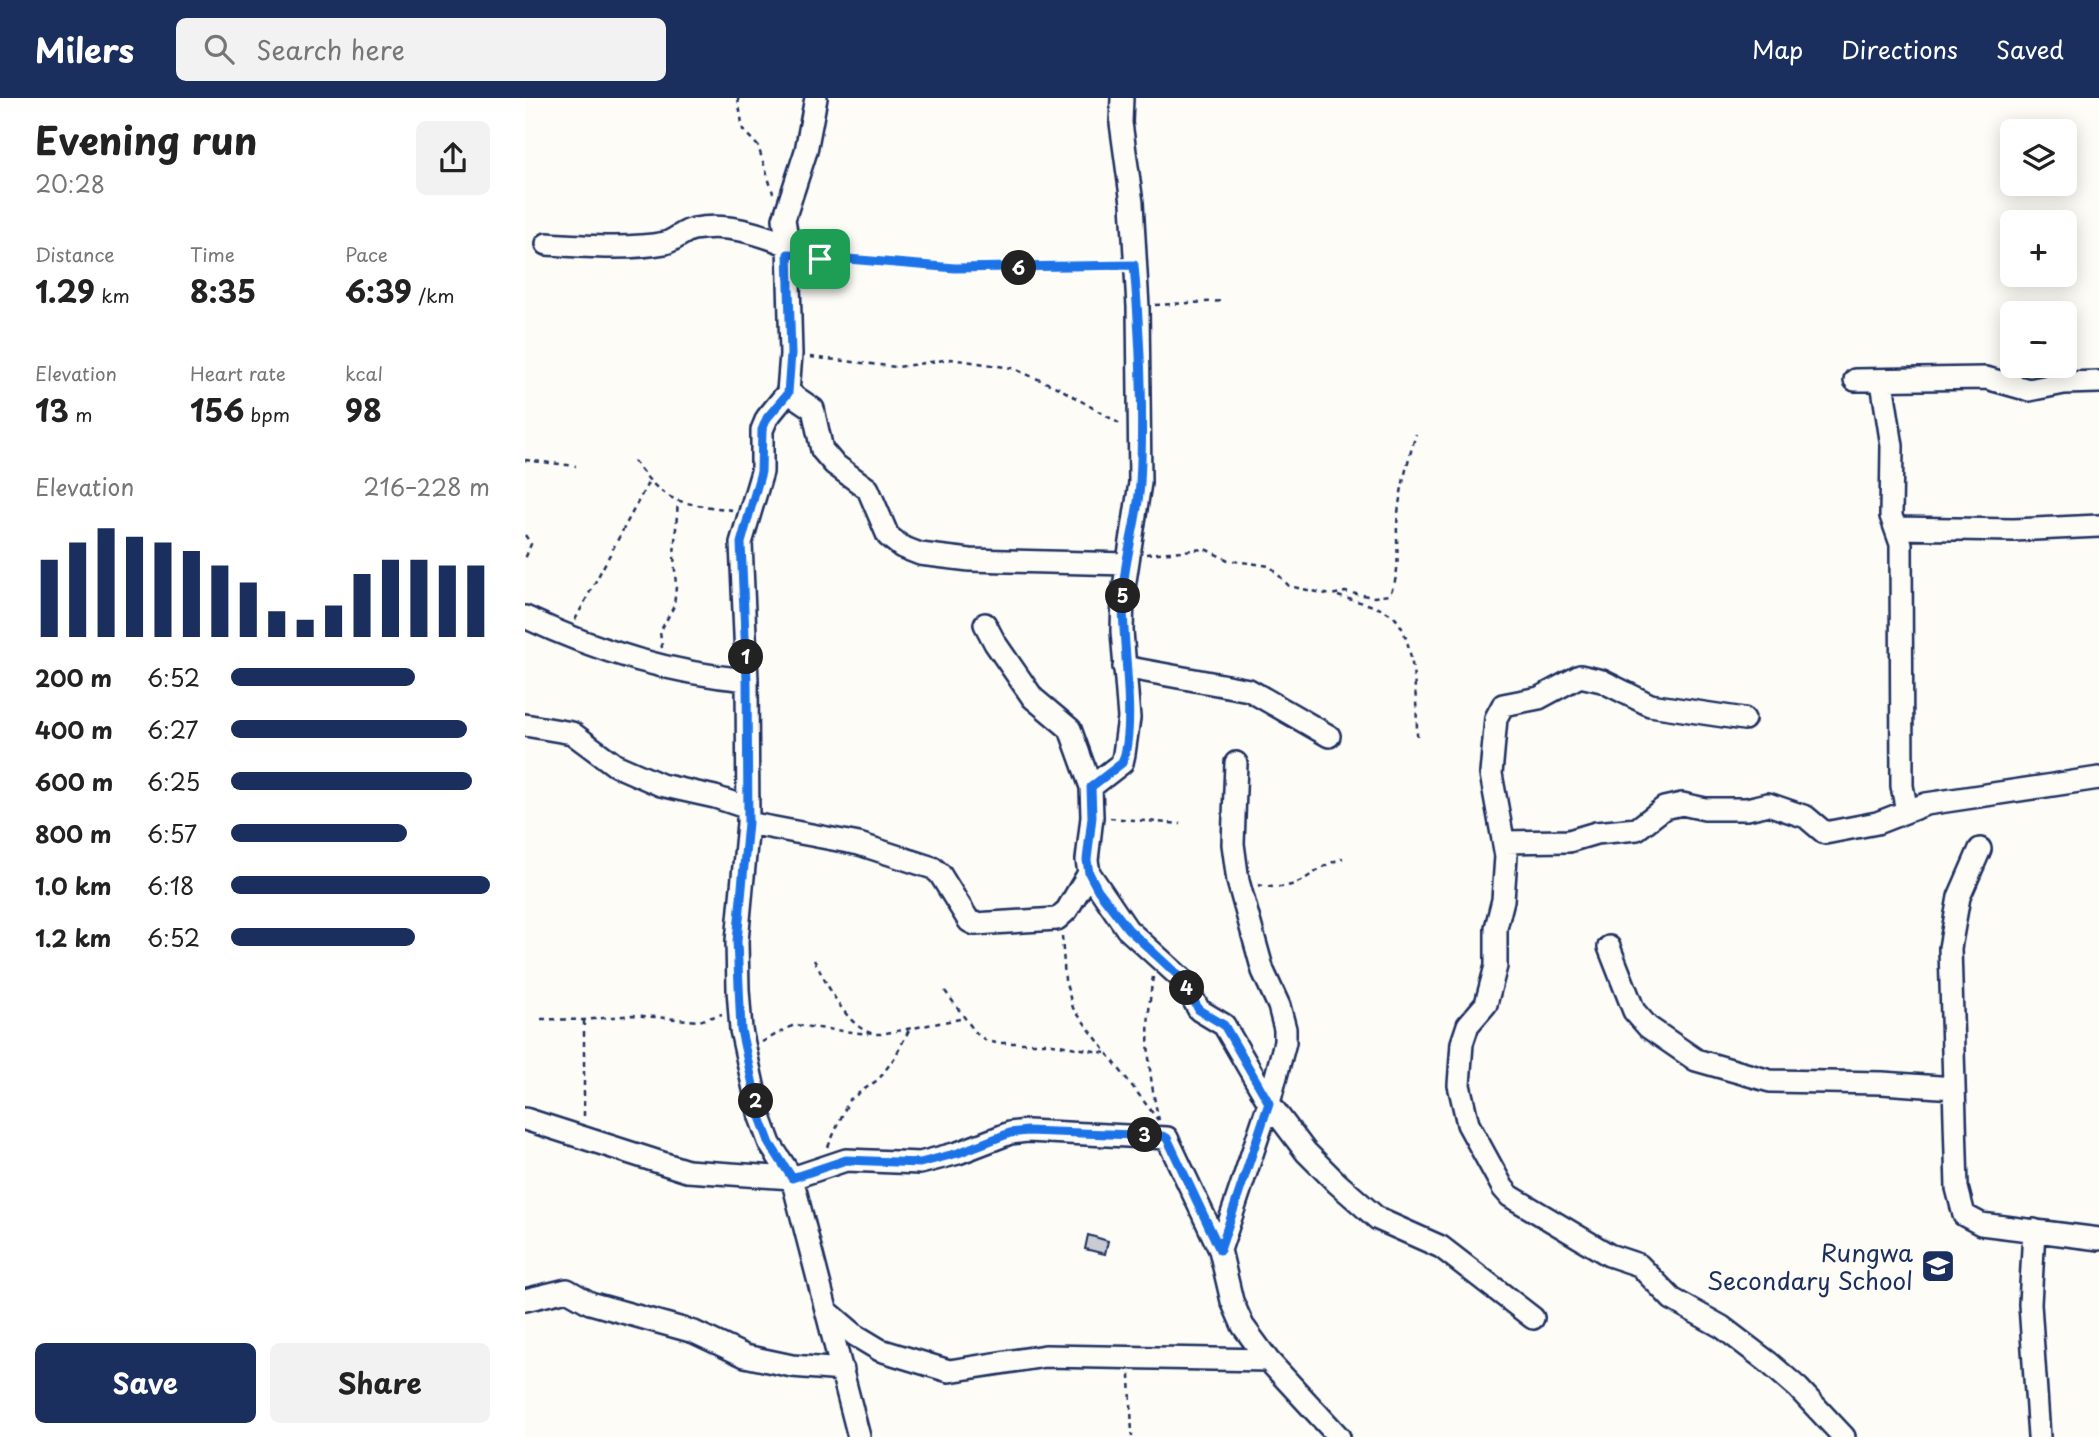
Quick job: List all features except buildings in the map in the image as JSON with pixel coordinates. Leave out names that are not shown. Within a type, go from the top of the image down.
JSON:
[{"type":"street","points":[[815,98],[806,151],[784,219],[788,250],[791,354],[788,393],[767,418],[762,430],[761,472],[741,543],[747,680],[748,816],[737,941],[740,1012],[745,1049],[763,1129],[792,1178],[859,1437]]},
{"type":"street","points":[[1091,787],[1123,759],[1129,718],[1124,667],[1123,594],[1140,483],[1138,307],[1132,203],[1121,123],[1122,98]]},
{"type":"street","points":[[547,244],[595,247],[666,243],[692,229],[748,229],[788,250]]},
{"type":"street","points":[[1855,380],[1882,382],[1986,378],[2029,390],[2064,383],[2099,382]]},
{"type":"street","points":[[1882,382],[1892,446],[1891,507],[1901,544],[1902,786],[1907,811]]},
{"type":"street","points":[[788,393],[813,409],[822,450],[835,464],[868,489],[888,536],[902,547],[920,554],[970,560],[1128,559]]},
{"type":"street","points":[[1896,528],[2013,530],[2099,526]]},
{"type":"street","points":[[525,617],[576,641],[666,668],[701,676],[747,680]]},
{"type":"street","points":[[985,624],[1033,698],[1070,729],[1091,787],[1092,817],[1087,860],[1089,873],[1128,929],[1154,957],[1182,979],[1199,1010],[1224,1025],[1269,1103],[1306,1152],[1378,1219],[1441,1247],[1533,1318]]},
{"type":"street","points":[[1124,667],[1249,690],[1329,736]]},
{"type":"street","points":[[1744,719],[1650,705],[1602,681],[1580,676],[1539,698],[1503,705],[1496,718],[1491,774],[1505,842],[1505,880],[1496,928],[1496,966],[1486,1004],[1468,1025],[1462,1043],[1459,1085],[1468,1124],[1503,1188],[1609,1255],[1639,1265],[1672,1299],[1722,1327],[1768,1362],[1798,1388],[1844,1437]]},
{"type":"street","points":[[525,725],[572,733],[615,765],[661,785],[715,797],[748,816],[859,844],[933,869],[940,874],[969,921],[975,924],[1047,921],[1063,915],[1089,873]]},
{"type":"street","points":[[1220,1250],[1269,1103],[1285,1029],[1263,971],[1238,881],[1233,844],[1237,763]]},
{"type":"street","points":[[1505,842],[1569,841],[1596,833],[1637,829],[1664,808],[1682,804],[1705,809],[1736,809],[1768,804],[1806,817],[1825,833],[1877,823],[1926,804],[2016,788],[2099,778]]},
{"type":"street","points":[[1980,849],[1959,898],[1950,948],[1957,1188],[1964,1215],[1981,1224],[2099,1239]]},
{"type":"street","points":[[1609,947],[1634,1011],[1648,1027],[1696,1060],[1770,1081],[1882,1083],[1954,1088]]},
{"type":"street","points":[[525,1119],[687,1171],[792,1178],[817,1168],[860,1159],[920,1163],[958,1153],[1010,1133],[1161,1129],[1177,1155],[1220,1250],[1238,1314],[1268,1360],[1339,1437]]},
{"type":"street","points":[[2034,1230],[2030,1304],[2039,1437]]},
{"type":"street","points":[[525,1300],[568,1290],[590,1303],[694,1332],[745,1356],[792,1366],[843,1370]]},
{"type":"street","points":[[828,1312],[855,1335],[880,1350],[949,1371],[1045,1356],[1268,1360]]},
{"type":"path","points":[[738,98],[743,130],[761,152],[784,219]]},
{"type":"path","points":[[788,250],[955,268],[1134,265]]},
{"type":"path","points":[[1138,307],[1224,301]]},
{"type":"path","points":[[791,354],[885,367],[951,359],[1012,368],[1096,408],[1139,438]]},
{"type":"path","points":[[1335,594],[1345,592],[1374,597],[1391,592],[1398,560],[1397,526],[1403,477],[1416,434]]},
{"type":"path","points":[[525,460],[576,466]]},
{"type":"path","points":[[634,461],[663,495],[678,501],[749,513]]},
{"type":"path","points":[[576,641],[573,630],[578,613],[649,481]]},
{"type":"path","points":[[666,668],[660,632],[674,606],[678,501]]},
{"type":"path","points":[[525,535],[531,544],[525,558]]},
{"type":"path","points":[[1128,559],[1161,555],[1179,549],[1205,549],[1228,560],[1276,568],[1284,584],[1335,594],[1390,614],[1399,623],[1417,685],[1417,736]]},
{"type":"path","points":[[1092,817],[1181,824]]},
{"type":"path","points":[[1238,881],[1279,889],[1290,888],[1304,881],[1317,867],[1343,858]]},
{"type":"path","points":[[1063,915],[1062,956],[1073,1008],[1161,1129]]},
{"type":"path","points":[[1154,957],[1147,1015],[1147,1046],[1151,1086],[1161,1129]]},
{"type":"path","points":[[814,960],[841,1010],[871,1034]]},
{"type":"path","points":[[945,990],[976,1033],[996,1043],[1047,1043],[1106,1053]]},
{"type":"path","points":[[541,1019],[584,1020],[632,1016],[699,1021],[740,1012]]},
{"type":"path","points":[[745,1049],[755,1042],[769,1041],[794,1025],[844,1034],[871,1034],[965,1018]]},
{"type":"path","points":[[584,1020],[584,1137]]},
{"type":"path","points":[[817,1168],[849,1100],[879,1079],[911,1026]]},
{"type":"path","points":[[1132,1437],[1130,1376],[1138,1358]]},
{"type":"place","name":"Rungwa Secondary School","points":[[1938,1266]]},
{"type":"route","points":[[788,254],[820,259],[841,256],[955,268],[1051,269],[1134,265],[1138,307],[1140,483],[1123,594],[1122,631],[1129,718],[1122,763],[1091,787],[1092,817],[1087,860],[1089,873],[1098,890],[1128,929],[1154,957],[1182,979],[1199,1010],[1224,1025],[1269,1103],[1220,1250],[1177,1155],[1167,1138],[1162,1136],[1027,1131],[1010,1133],[958,1153],[920,1163],[846,1160],[792,1178],[763,1129],[741,1030],[738,989],[737,941],[748,823],[747,680],[741,543],[761,472],[762,430],[767,418],[788,393],[791,354],[788,254]]}]
